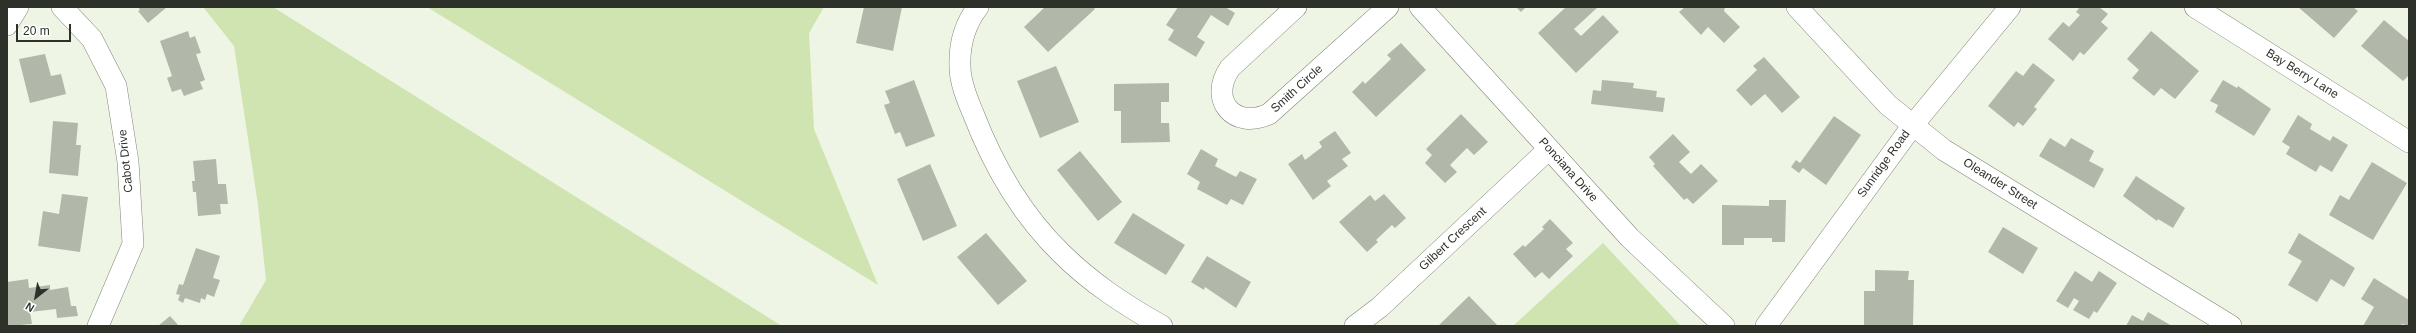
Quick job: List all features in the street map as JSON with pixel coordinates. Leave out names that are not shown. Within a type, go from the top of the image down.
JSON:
[{"type":"street","points":[[7,24],[18,7]]},
{"type":"street","name":"Cabot Drive","points":[[62,7],[92,39],[116,86],[128,162],[133,244],[98,326]]},
{"type":"street","points":[[978,7],[968,22],[961,45],[960,68],[967,98],[978,127],[1004,180],[1041,231],[1071,262],[1106,291],[1162,326]]},
{"type":"street","name":"Smith Circle","points":[[1296,7],[1230,68],[1223,78],[1221,89],[1223,100],[1229,110],[1237,116],[1249,120],[1258,119],[1270,114],[1388,7]]},
{"type":"street","name":"Ponciana Drive","points":[[1420,7],[1630,238],[1724,326]]},
{"type":"street","name":"Oleander Street","points":[[1797,7],[1888,105],[1944,150],[2231,326]]},
{"type":"street","name":"Sunridge Road","points":[[1766,326],[1913,125],[2010,7]]},
{"type":"street","name":"Bay Berry Lane","points":[[2194,7],[2409,142]]},
{"type":"street","name":"Gilbert Crescent","points":[[1355,326],[1380,307],[1548,149]]},
{"type":"green space","points":[[203,7],[273,7],[782,326],[239,326],[266,280],[258,205],[234,46]]},
{"type":"green space","points":[[427,7],[824,7],[809,33],[814,129],[878,285]]},
{"type":"green space","points":[[1603,243],[1681,326],[1513,326]]},
{"type":"building","points":[[138,7],[167,7],[148,23],[138,11],[140,10]]},
{"type":"building","points":[[864,7],[902,7],[893,51],[856,43]]},
{"type":"building","points":[[1045,7],[1093,7],[1095,9],[1048,52],[1024,27]]},
{"type":"building","points":[[1178,7],[1225,7],[1235,13],[1228,26],[1211,15],[1197,37],[1205,42],[1196,57],[1168,40],[1174,30],[1166,25]]},
{"type":"building","points":[[1516,7],[1526,7],[1521,12]]},
{"type":"building","points":[[1566,7],[1598,7],[1574,29],[1581,36],[1603,15],[1619,32],[1576,73],[1538,33]]},
{"type":"building","points":[[1685,7],[1725,7],[1724,11],[1740,27],[1724,43],[1708,27],[1701,35],[1679,12]]},
{"type":"building","points":[[2080,7],[2099,7],[2108,14],[2101,22],[2108,28],[2084,55],[2080,52],[2073,61],[2048,39],[2063,22],[2069,27],[2080,15],[2076,12]]},
{"type":"building","points":[[2298,7],[2353,7],[2358,11],[2334,38]]},
{"type":"building","points":[[2384,20],[2409,41],[2409,75],[2403,81],[2361,46]]},
{"type":"building","points":[[188,31],[190,38],[195,36],[201,53],[196,54],[205,80],[200,82],[203,89],[184,96],[181,89],[172,92],[167,78],[172,76],[160,41]]},
{"type":"building","points":[[2151,31],[2199,71],[2175,99],[2161,88],[2154,96],[2132,78],[2139,70],[2127,59]]},
{"type":"building","points":[[1401,43],[1426,70],[1376,117],[1352,92],[1363,81],[1365,84],[1391,59],[1387,55]]},
{"type":"building","points":[[45,54],[51,76],[61,74],[66,94],[30,103],[19,59]]},
{"type":"building","points":[[1764,57],[1800,97],[1782,113],[1765,94],[1751,106],[1736,90],[1757,70],[1753,66]]},
{"type":"building","points":[[2033,63],[2055,80],[2034,107],[2037,109],[2023,126],[2018,122],[2014,127],[1988,106],[2016,71],[2023,76]]},
{"type":"building","points":[[1056,66],[1079,122],[1040,138],[1017,81]]},
{"type":"building","points":[[914,80],[935,136],[906,147],[900,132],[895,134],[884,105],[890,103],[885,91]]},
{"type":"building","points":[[1602,80],[1634,83],[1633,88],[1657,91],[1656,97],[1665,98],[1663,112],[1591,104],[1593,90],[1601,91]]},
{"type":"building","points":[[2223,80],[2237,88],[2238,86],[2271,109],[2254,136],[2215,112],[2218,105],[2210,101]]},
{"type":"building","points":[[1169,83],[1169,102],[1161,102],[1161,123],[1169,123],[1170,142],[1121,143],[1121,111],[1114,111],[1114,84]]},
{"type":"building","points":[[1461,114],[1488,142],[1474,155],[1467,148],[1450,165],[1457,172],[1445,183],[1425,163],[1432,155],[1426,149]]},
{"type":"building","points":[[2298,115],[2312,124],[2310,129],[2330,141],[2333,136],[2348,145],[2332,172],[2320,165],[2316,172],[2286,154],[2290,147],[2282,142]]},
{"type":"building","points":[[1834,116],[1861,135],[1826,185],[1803,168],[1799,173],[1791,167],[1796,160],[1800,163]]},
{"type":"building","points":[[53,121],[78,123],[76,145],[81,145],[78,176],[49,173]]},
{"type":"building","points":[[1335,131],[1351,153],[1342,159],[1348,166],[1327,181],[1331,186],[1313,200],[1288,164],[1302,154],[1305,160],[1322,147],[1319,142]]},
{"type":"building","points":[[1673,134],[1690,152],[1679,162],[1691,174],[1701,164],[1718,181],[1693,204],[1687,198],[1684,200],[1653,166],[1655,164],[1649,157]]},
{"type":"building","points":[[2050,138],[2065,147],[2071,138],[2094,151],[2089,161],[2104,169],[2094,188],[2039,156]]},
{"type":"building","points":[[1201,149],[1218,159],[1215,166],[1236,177],[1240,171],[1257,179],[1243,205],[1231,199],[1227,205],[1197,189],[1200,182],[1187,174]]},
{"type":"building","points":[[1080,151],[1122,202],[1098,221],[1057,170]]},
{"type":"building","points":[[216,159],[218,184],[226,184],[228,204],[220,204],[221,214],[198,216],[196,192],[193,192],[192,181],[195,181],[193,161]]},
{"type":"building","points":[[2372,162],[2407,183],[2373,240],[2329,215],[2340,195],[2349,200]]},
{"type":"building","points":[[930,164],[957,226],[923,241],[897,179]]},
{"type":"building","points":[[2136,176],[2185,208],[2173,228],[2158,219],[2157,221],[2123,196]]},
{"type":"building","points":[[62,194],[88,197],[80,252],[38,246],[43,211],[59,214]]},
{"type":"building","points":[[1384,194],[1406,218],[1395,228],[1392,225],[1376,240],[1378,242],[1367,252],[1339,222],[1370,195],[1375,201]]},
{"type":"building","points":[[1769,200],[1786,200],[1785,242],[1772,242],[1772,238],[1744,238],[1744,245],[1722,245],[1722,205],[1769,206]]},
{"type":"building","points":[[1133,213],[1185,245],[1166,275],[1114,243]]},
{"type":"building","points":[[1550,219],[1573,243],[1566,249],[1573,256],[1549,279],[1542,272],[1535,278],[1513,254],[1523,245],[1525,247],[1544,229],[1542,227]]},
{"type":"building","points":[[2003,227],[2038,248],[2023,274],[1988,252]]},
{"type":"building","points":[[986,233],[1027,281],[998,305],[957,257]]},
{"type":"building","points":[[2299,233],[2355,268],[2344,287],[2331,279],[2317,302],[2288,285],[2302,261],[2288,253]]},
{"type":"building","points":[[196,248],[220,256],[213,278],[220,280],[214,297],[207,294],[205,300],[201,298],[200,303],[185,298],[183,303],[178,300],[180,295],[176,294],[179,284],[183,285]]},
{"type":"building","points":[[1207,256],[1251,282],[1236,308],[1205,287],[1204,290],[1191,282]]},
{"type":"building","points":[[1875,270],[1909,271],[1908,280],[1914,280],[1913,326],[1864,326],[1864,291],[1875,291]]},
{"type":"building","points":[[2075,271],[2092,282],[2099,271],[2117,283],[2097,313],[2094,311],[2089,319],[2073,310],[2079,301],[2074,298],[2068,308],[2056,301]]},
{"type":"building","points":[[2374,278],[2409,300],[2409,326],[2402,324],[2401,326],[2363,326],[2374,307],[2361,299]]},
{"type":"building","points":[[28,279],[29,288],[50,285],[50,290],[68,287],[71,306],[76,306],[78,316],[57,318],[56,309],[30,312],[32,324],[7,326],[7,282]]},
{"type":"building","points":[[1469,296],[1498,326],[1438,326]]},
{"type":"building","points":[[2148,312],[2172,326],[2126,326],[2132,315],[2143,321]]},
{"type":"building","points":[[170,316],[179,326],[158,326]]}]
